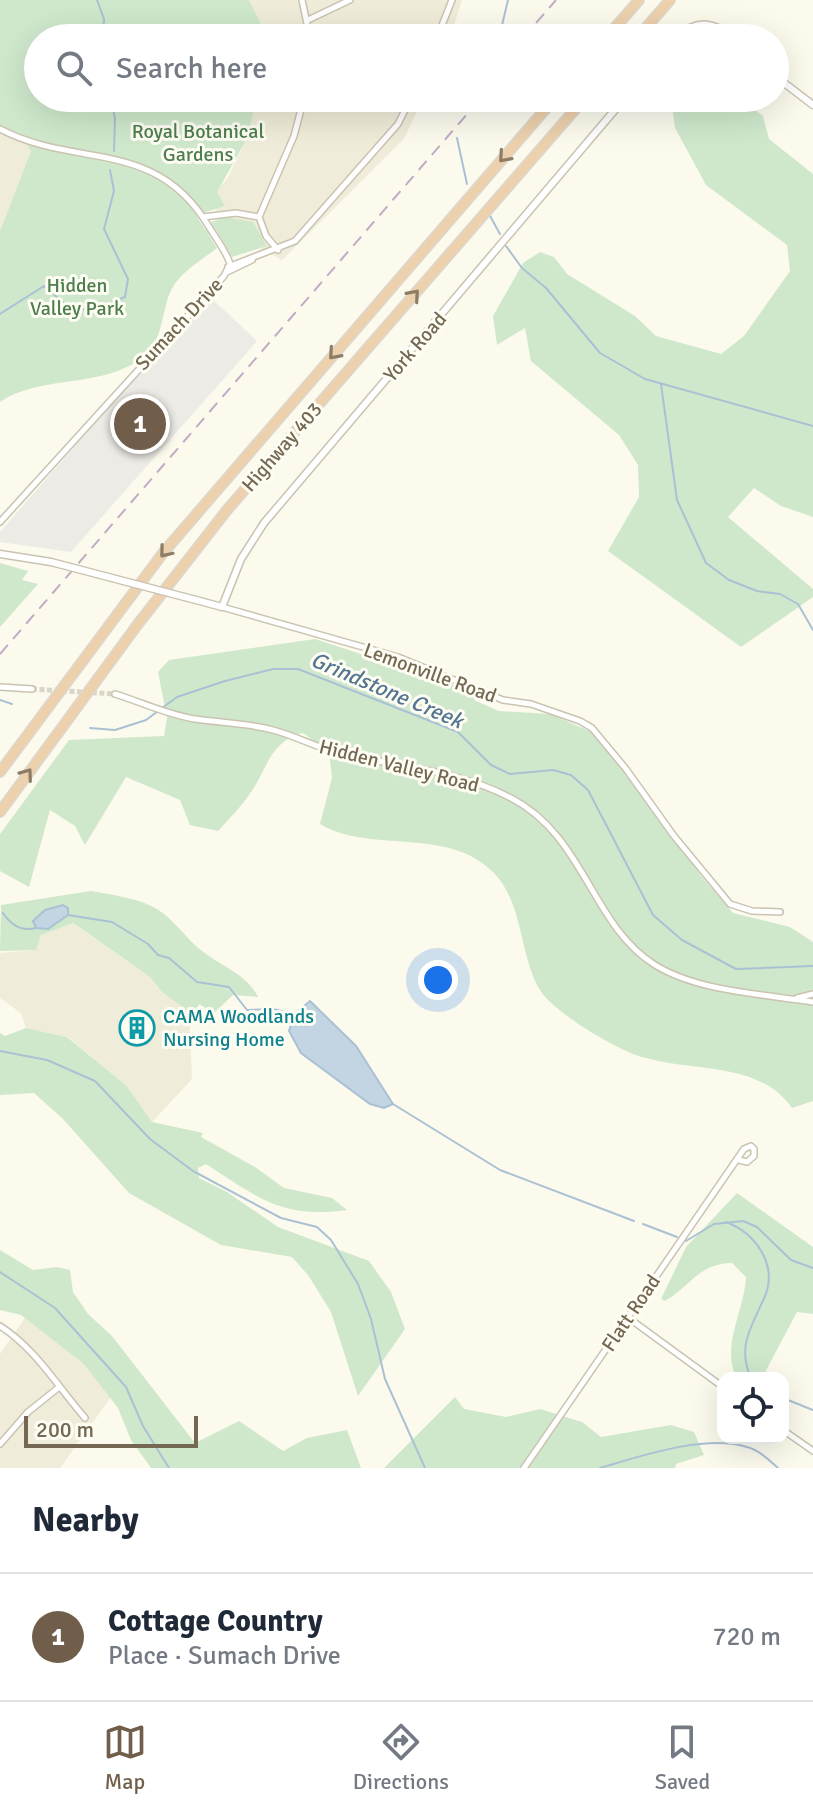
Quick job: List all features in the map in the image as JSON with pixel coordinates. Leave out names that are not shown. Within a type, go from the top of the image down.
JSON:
[{"type":"highway","points":[[618,24],[639,0]]},
{"type":"highway","points":[[649,24],[670,0]]},
{"type":"highway","name":"Highway 403","points":[[0,772],[163,553],[543,112]]},
{"type":"highway","name":"Highway 403","points":[[0,812],[138,624],[227,510],[573,112]]},
{"type":"street","points":[[302,0],[308,24]]},
{"type":"street","points":[[308,20],[350,0]]},
{"type":"street","points":[[443,24],[452,0]]},
{"type":"street","points":[[789,87],[813,105]]},
{"type":"street","points":[[278,250],[266,236],[259,217],[294,136],[300,112]]},
{"type":"street","points":[[227,270],[278,250],[308,227],[398,124],[404,112]]},
{"type":"street","name":"York Road","points":[[222,607],[241,559],[264,523],[613,112]]},
{"type":"street","points":[[0,129],[118,160],[169,181],[203,217],[230,264],[227,270]]},
{"type":"street","points":[[203,217],[236,213],[259,217]]},
{"type":"street","name":"Sumach Drive","points":[[0,522],[227,270]]},
{"type":"street","name":"Lemonville Road","points":[[0,554],[51,562],[398,657],[503,700],[531,704],[580,721],[592,728],[626,769],[664,824],[730,904],[752,911],[780,912]]},
{"type":"street","points":[[0,687],[32,689]]},
{"type":"street","name":"Hidden Valley Road","points":[[115,694],[170,712],[276,731],[347,755],[457,776],[511,798],[556,830],[634,948],[654,964],[675,975],[756,996],[813,1002]]},
{"type":"street","name":"Hidden Valley Road","points":[[796,999],[813,994]]},
{"type":"street","name":"Flatt Road","points":[[524,1468],[630,1319],[647,1287],[739,1160]]},
{"type":"street","points":[[630,1319],[717,1383]]},
{"type":"street","points":[[0,1326],[15,1336],[85,1418]]},
{"type":"street","points":[[0,1444],[28,1412],[58,1388]]},
{"type":"street","points":[[789,1434],[813,1451]]},
{"type":"shaded area","points":[[249,0],[462,0],[454,24],[259,24]]},
{"type":"shaded area","points":[[254,112],[417,112],[404,139],[282,260],[224,228],[210,198],[227,179],[247,139]]},
{"type":"shaded area","points":[[0,120],[21,128],[31,151],[0,231]]},
{"type":"shaded area","points":[[207,294],[257,341],[71,552],[0,542],[0,532]]},
{"type":"shaded area","points":[[72,923],[150,977],[162,992],[189,1012],[192,1079],[152,1122],[126,1085],[68,1037],[26,1028],[21,1013],[0,998],[0,953],[35,950],[41,935]]},
{"type":"shaded area","points":[[36,1302],[116,1390],[60,1468],[0,1468],[0,1354]]},
{"type":"green space","points":[[0,0],[249,0],[261,24],[24,24],[24,112],[254,112],[247,139],[217,192],[225,206],[196,215],[217,248],[174,285],[157,339],[146,354],[113,373],[36,387],[0,402],[0,231],[31,151],[27,145],[30,142],[0,128]]},
{"type":"green space","points":[[673,112],[758,112],[763,116],[769,139],[813,174],[813,517],[781,506],[754,488],[728,517],[813,589],[813,597],[741,647],[608,551],[639,497],[638,465],[619,435],[531,361],[525,328],[497,345],[493,316],[523,263],[540,252],[554,257],[567,274],[635,316],[656,336],[721,354],[744,336],[790,271],[787,245],[706,185],[675,128]]},
{"type":"green space","points":[[225,217],[253,222],[267,246],[232,257],[211,222]]},
{"type":"green space","points":[[0,563],[28,571],[22,580],[38,584],[0,627]]},
{"type":"green space","points":[[315,639],[465,688],[476,701],[499,711],[550,714],[594,733],[615,754],[701,876],[733,913],[790,927],[813,942],[813,1101],[792,1108],[776,1091],[757,1080],[736,1073],[645,1058],[624,1050],[566,1015],[540,990],[528,962],[516,914],[503,885],[493,872],[474,858],[454,849],[362,838],[320,824],[332,778],[329,751],[303,733],[276,749],[257,783],[218,831],[190,825],[180,800],[126,777],[85,845],[75,826],[50,810],[29,887],[0,871],[0,834],[69,740],[164,736],[167,718],[158,672],[169,660]]},
{"type":"green space","points":[[91,891],[134,900],[157,909],[202,951],[248,983],[258,997],[233,995],[214,1013],[199,1004],[197,1011],[189,1012],[162,992],[150,977],[73,923],[41,935],[36,950],[0,951],[1,905]]},
{"type":"green space","points":[[26,1028],[67,1037],[126,1085],[152,1122],[203,1133],[201,1137],[255,1167],[284,1188],[332,1198],[347,1210],[324,1212],[287,1208],[256,1195],[206,1164],[198,1168],[199,1178],[227,1192],[278,1227],[369,1261],[391,1292],[405,1329],[358,1396],[331,1312],[308,1275],[292,1257],[221,1245],[129,1193],[63,1119],[34,1093],[0,1095],[0,1033],[5,1036]]},
{"type":"green space","points":[[737,1193],[813,1247],[813,1314],[797,1312],[765,1372],[734,1372],[732,1366],[732,1341],[746,1277],[732,1263],[703,1271],[665,1301],[661,1299],[686,1247]]},
{"type":"green space","points":[[0,1250],[33,1270],[57,1267],[70,1270],[73,1292],[88,1314],[112,1336],[195,1443],[239,1421],[283,1451],[307,1438],[347,1430],[361,1468],[151,1468],[131,1440],[118,1408],[84,1364],[21,1315],[0,1310]]},
{"type":"green space","points":[[455,1397],[464,1409],[506,1417],[540,1409],[582,1422],[601,1437],[671,1425],[694,1432],[704,1455],[676,1464],[675,1468],[384,1468]]},
{"type":"water","points":[[63,905],[68,908],[68,915],[48,929],[36,928],[33,921],[45,910]]},
{"type":"water","points":[[310,1001],[356,1046],[393,1104],[384,1108],[370,1104],[301,1053],[289,1031],[294,1014]]},
{"type":"waterway","name":"Grindstone Creek","points":[[97,0],[104,24]]},
{"type":"waterway","points":[[502,24],[508,0]]},
{"type":"waterway","name":"Grindstone Creek","points":[[114,112],[114,151]]},
{"type":"waterway","points":[[457,138],[467,184]]},
{"type":"waterway","name":"Grindstone Creek","points":[[0,314],[44,286],[72,310],[96,309],[125,297],[128,279],[104,229],[114,191],[110,170]]},
{"type":"waterway","points":[[489,214],[500,234]]},
{"type":"waterway","points":[[506,246],[522,268],[546,288],[600,353],[645,379],[813,426]]},
{"type":"waterway","points":[[661,384],[677,500],[706,563],[729,580],[757,591],[780,594],[798,604],[813,630]]},
{"type":"waterway","name":"Grindstone Creek","points":[[90,728],[115,730],[146,720],[177,697],[273,669],[298,669],[458,732],[491,765],[510,774],[553,770],[571,775],[588,790],[653,915],[682,940],[736,969],[813,966]]},
{"type":"waterway","name":"Grindstone Creek","points":[[0,700],[12,704]]},
{"type":"waterway","points":[[3,913],[17,926],[36,928]]},
{"type":"waterway","points":[[68,915],[112,922],[148,944],[158,955],[169,958],[197,982],[229,987],[247,1010],[273,1009],[294,1014]]},
{"type":"waterway","points":[[0,1051],[47,1060],[95,1081],[150,1139],[193,1171],[281,1218],[317,1227],[331,1240],[358,1284],[371,1319],[385,1379],[425,1468]]},
{"type":"waterway","points":[[393,1104],[500,1170],[634,1221]]},
{"type":"waterway","points":[[686,1241],[714,1224],[743,1221],[757,1227],[791,1260],[813,1268]]},
{"type":"waterway","points":[[726,1222],[755,1242],[766,1261],[768,1272],[765,1296],[746,1345],[749,1372]]},
{"type":"waterway","points":[[643,1224],[677,1237]]},
{"type":"waterway","points":[[0,1272],[55,1308],[126,1387],[143,1426],[169,1468]]},
{"type":"waterway","points":[[789,1400],[813,1410]]},
{"type":"waterway","points":[[600,1468],[673,1448],[712,1443],[751,1448],[778,1468]]},
{"type":"tunnel","points":[[32,689],[115,694]]},
{"type":"railway","points":[[535,24],[556,0]]},
{"type":"railway","points":[[0,654],[469,112]]},
{"type":"place","name":"Cottage Country","points":[[140,424]]},
{"type":"place","name":"CAMA Woodlands Nursing Home","points":[[137,1028]]},
{"type":"park label","name":"Royal Botanical Gardens","points":[[198,142]]},
{"type":"park label","name":"Hidden Valley Park","points":[[77,296]]}]
